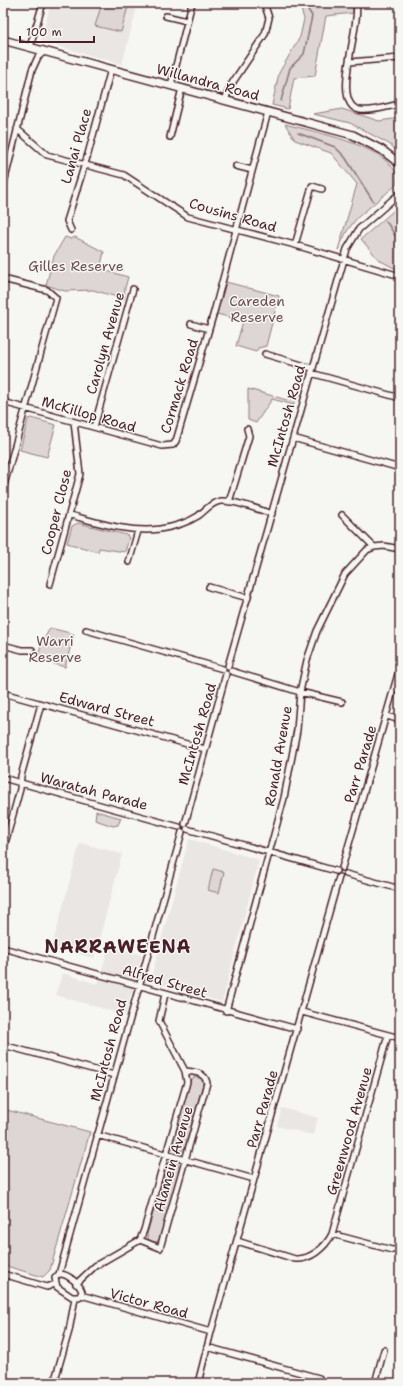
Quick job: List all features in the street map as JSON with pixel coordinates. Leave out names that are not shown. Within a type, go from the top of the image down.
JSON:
[{"type":"main road","name":"Willandra Road","points":[[3,40],[353,136],[382,150],[400,164]]},
{"type":"street","points":[[30,47],[42,3]]},
{"type":"street","points":[[171,85],[192,3]]},
{"type":"street","points":[[226,100],[231,85],[264,34],[269,18],[264,3]]},
{"type":"street","points":[[356,3],[358,20],[349,62],[347,94],[350,103],[355,108],[364,110],[400,104]]},
{"type":"street","points":[[166,16],[187,21]]},
{"type":"street","points":[[3,187],[32,70],[38,57],[45,51]]},
{"type":"street","points":[[349,62],[400,58]]},
{"type":"street","name":"Lanai Place","points":[[71,230],[67,221],[110,69]]},
{"type":"street","points":[[170,137],[182,88]]},
{"type":"street","name":"Cormack Road","points":[[169,447],[176,441],[209,329],[268,112]]},
{"type":"street","name":"Cousins Road","points":[[17,129],[47,155],[131,178],[188,217],[344,259]]},
{"type":"street","points":[[236,166],[252,170]]},
{"type":"street","points":[[295,245],[312,186],[322,189]]},
{"type":"street","name":"McIntosh Road","points":[[186,826],[227,670],[344,259],[351,241],[359,229],[400,193]]},
{"type":"street","points":[[344,259],[400,276]]},
{"type":"street","points":[[3,279],[46,290],[56,298],[3,489]]},
{"type":"street","name":"Carolyn Avenue","points":[[94,427],[133,289]]},
{"type":"street","name":"Cormack Road","points":[[192,324],[209,329]]},
{"type":"street","points":[[265,354],[400,398]]},
{"type":"street","name":"McKillop Road","points":[[3,402],[169,447]]},
{"type":"street","name":"Cooper Close","points":[[50,584],[80,474],[74,422]]},
{"type":"street","points":[[229,502],[249,436],[247,429]]},
{"type":"street","points":[[293,438],[400,468]]},
{"type":"street","points":[[70,514],[114,527],[138,531],[172,526],[192,519],[217,502],[229,502],[272,514]]},
{"type":"street","points":[[342,515],[374,547],[384,546],[400,549]]},
{"type":"street","points":[[129,562],[138,531]]},
{"type":"street","name":"Ronald Avenue","points":[[226,1011],[270,852],[297,730],[300,692],[312,645],[330,602],[345,574],[367,550],[374,547]]},
{"type":"street","points":[[209,587],[248,598]]},
{"type":"street","points":[[86,630],[300,692],[342,702]]},
{"type":"street","points":[[3,645],[22,650],[32,650]]},
{"type":"street","name":"Parr Parade","points":[[342,868],[400,667]]},
{"type":"street","name":"Edward Street","points":[[3,693],[205,749]]},
{"type":"street","points":[[3,851],[21,783],[21,776],[41,704]]},
{"type":"street","points":[[387,716],[400,720]]},
{"type":"street","name":"Waratah Parade","points":[[3,778],[179,827]]},
{"type":"street","points":[[186,826],[185,832],[182,832],[179,827],[181,824],[336,871],[342,868],[345,870],[346,874],[400,889]]},
{"type":"street","name":"McIntosh Road","points":[[55,1284],[55,1278],[59,1274],[182,832]]},
{"type":"street","points":[[336,871],[336,875],[339,877],[343,877],[346,874]]},
{"type":"street","name":"Parr Parade","points":[[198,1383],[339,877]]},
{"type":"street","name":"Alfred Street","points":[[3,948],[226,1011],[297,1029]]},
{"type":"street","name":"Alamein Avenue","points":[[165,994],[159,1021],[185,1071],[187,1082],[140,1240],[160,1248],[207,1082],[203,1075],[185,1071]]},
{"type":"street","points":[[302,1012],[400,1038]]},
{"type":"street","name":"Greenwood Avenue","points":[[332,1234],[388,1034]]},
{"type":"street","points":[[3,1045],[114,1074]]},
{"type":"street","points":[[97,1135],[254,1179]]},
{"type":"street","points":[[237,1241],[295,1259],[303,1260],[327,1244],[332,1234],[392,1250],[400,1249]]},
{"type":"street","points":[[76,1284],[95,1266],[140,1240]]},
{"type":"street","points":[[3,1274],[47,1287],[55,1284],[69,1296],[75,1298],[81,1295],[82,1290],[76,1284],[65,1274],[59,1274]]},
{"type":"street","name":"Victor Road","points":[[81,1295],[211,1332]]},
{"type":"street","points":[[54,1383],[69,1331],[75,1298]]},
{"type":"street","points":[[208,1347],[319,1378]]},
{"type":"street","points":[[375,1383],[384,1350]]},
{"type":"shaded area","points":[[51,3],[138,3],[122,64],[42,42],[41,40]]},
{"type":"shaded area","points":[[189,839],[259,860],[222,1002],[150,981]]},
{"type":"shaded area","points":[[80,843],[122,854],[94,958],[52,947]]},
{"type":"shaded area","points":[[109,946],[142,955],[125,1015],[56,995],[62,973],[98,984]]},
{"type":"shaded area","points":[[282,1108],[318,1118],[313,1135],[277,1126]]},
{"type":"green space","points":[[102,3],[129,3],[121,32],[95,26]]},
{"type":"green space","points":[[299,3],[352,3],[353,13],[326,16],[315,76],[294,78],[288,109],[272,105],[279,73],[300,37],[304,19]]},
{"type":"green space","points":[[342,109],[379,121],[400,118],[400,153],[389,144],[350,123],[313,114]]},
{"type":"green space","points":[[285,124],[329,135],[362,147],[377,154],[388,163],[396,173],[396,185],[357,218],[347,231],[338,250],[357,184],[331,153],[295,140]]},
{"type":"green space","points":[[400,205],[400,271],[379,260],[361,239]]},
{"type":"green space","name":"Gilles Reserve","points":[[65,237],[71,239],[75,237],[104,252],[100,269],[128,277],[124,299],[93,290],[65,291],[46,285],[54,256]]},
{"type":"green space","name":"Careden Reserve","points":[[226,282],[279,296],[266,346],[258,348],[256,352],[236,346],[243,321],[217,314]]},
{"type":"green space","points":[[248,389],[294,402],[294,405],[272,399],[256,423],[248,420]]},
{"type":"green space","points":[[31,418],[56,425],[47,457],[20,450],[28,419]]},
{"type":"green space","points":[[78,523],[127,535],[129,538],[125,552],[99,548],[98,552],[67,543],[72,526]]},
{"type":"green space","name":"Warri Reserve","points":[[50,628],[74,634],[65,667],[37,659],[42,643]]},
{"type":"green space","points":[[96,811],[121,818],[118,825],[113,826],[95,820]]},
{"type":"green space","points":[[213,869],[224,872],[219,893],[208,890]]},
{"type":"green space","points":[[195,1077],[202,1079],[203,1084],[185,1147],[182,1151],[177,1152],[173,1149],[172,1144],[191,1079]]},
{"type":"green space","points":[[3,1109],[90,1132],[50,1270],[43,1277],[3,1265]]},
{"type":"green space","points":[[171,1161],[178,1164],[180,1168],[160,1237],[157,1242],[152,1242],[148,1239],[147,1234],[167,1164]]},
{"type":"waterway","points":[[281,101],[290,68],[304,54],[312,16],[304,3]]},
{"type":"waterway","points":[[298,133],[335,147],[345,157],[373,201]]},
{"type":"waterway","points":[[386,221],[400,243]]},
{"type":"district","name":"NARRAWEENA","points":[[118,947]]}]
